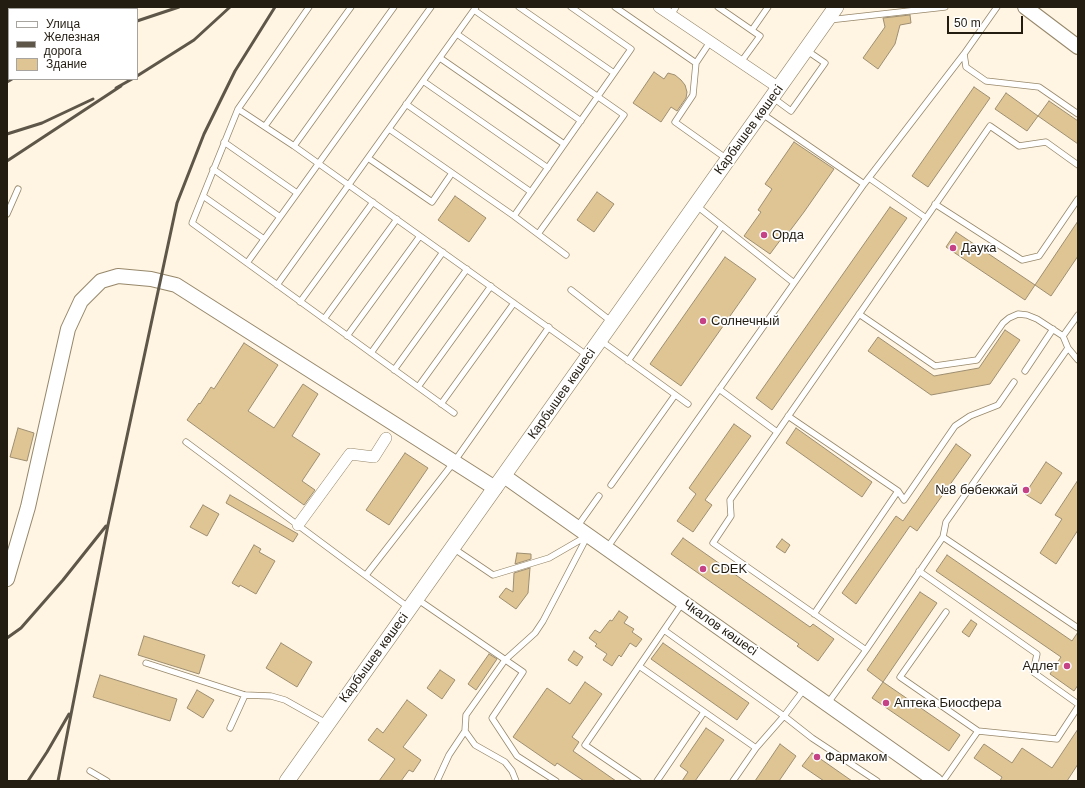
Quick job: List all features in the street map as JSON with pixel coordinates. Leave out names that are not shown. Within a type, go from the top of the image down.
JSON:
[{"type":"main road","name":"Карбышев көшесі","points":[[287,781],[836,7]]},
{"type":"street","points":[[659,7],[674,11],[710,42],[741,62],[775,92]]},
{"type":"street","points":[[1025,7],[1078,46]]},
{"type":"street","points":[[7,579],[28,506],[68,329],[81,301],[101,281],[118,276],[145,278],[176,285],[495,488]]},
{"type":"street","points":[[298,525],[350,454],[374,457],[386,438]]},
{"type":"street","name":"Чкалов көшесі","points":[[504,476],[936,781]]},
{"type":"lane","points":[[309,7],[238,109],[192,223],[454,413]]},
{"type":"lane","points":[[265,126],[351,7]]},
{"type":"lane","points":[[294,146],[394,7]]},
{"type":"lane","points":[[247,263],[431,7]]},
{"type":"lane","points":[[519,7],[614,73]]},
{"type":"lane","points":[[514,216],[631,49],[571,7]]},
{"type":"lane","points":[[615,7],[696,63]]},
{"type":"lane","points":[[718,7],[760,36],[741,62]]},
{"type":"lane","points":[[752,30],[768,7]]},
{"type":"lane","points":[[827,20],[945,7]]},
{"type":"lane","points":[[606,548],[864,184],[964,54],[996,9],[989,7]]},
{"type":"lane","points":[[277,285],[475,9],[624,115],[538,234]]},
{"type":"lane","points":[[456,34],[581,121]]},
{"type":"lane","points":[[710,42],[696,63],[693,95],[675,122],[727,160]]},
{"type":"lane","points":[[775,92],[791,111],[825,63],[806,50]]},
{"type":"lane","points":[[964,54],[966,66],[986,81],[1039,87],[1078,114]]},
{"type":"lane","points":[[440,58],[564,144]]},
{"type":"lane","points":[[423,81],[548,168]]},
{"type":"lane","points":[[406,104],[531,192]]},
{"type":"lane","points":[[238,109],[294,146],[589,356]]},
{"type":"lane","points":[[761,112],[864,184]]},
{"type":"lane","points":[[866,650],[713,543],[731,516],[730,500],[990,126],[1019,146],[1046,142],[1078,165]]},
{"type":"lane","points":[[388,129],[514,216],[566,255]]},
{"type":"lane","points":[[224,142],[297,193]]},
{"type":"lane","points":[[368,158],[432,202],[452,173]]},
{"type":"lane","points":[[213,169],[280,217]]},
{"type":"lane","points":[[869,178],[926,218]]},
{"type":"lane","points":[[7,214],[18,189]]},
{"type":"lane","points":[[203,196],[264,239]]},
{"type":"lane","points":[[935,204],[1022,260],[1039,256],[1078,199]]},
{"type":"lane","points":[[300,302],[373,202]]},
{"type":"lane","points":[[695,205],[794,283]]},
{"type":"lane","points":[[324,319],[397,219]]},
{"type":"lane","points":[[628,361],[722,226]]},
{"type":"lane","points":[[347,336],[420,236]]},
{"type":"lane","points":[[371,353],[444,252]]},
{"type":"lane","points":[[394,370],[467,269]]},
{"type":"lane","points":[[418,387],[491,286]]},
{"type":"lane","points":[[571,290],[613,322]]},
{"type":"lane","points":[[441,404],[514,303]]},
{"type":"lane","points":[[859,314],[935,366],[977,360],[1003,323],[1009,318],[1018,314],[1027,315],[1053,329],[1063,336],[1068,348],[1077,355]]},
{"type":"lane","points":[[1063,336],[1078,315]]},
{"type":"lane","points":[[366,575],[454,462],[548,327]]},
{"type":"lane","points":[[1025,371],[1053,329]]},
{"type":"lane","points":[[600,340],[688,404]]},
{"type":"lane","points":[[827,704],[866,650],[943,537],[946,522],[1068,348]]},
{"type":"lane","points":[[788,416],[898,491],[904,500],[956,426],[970,416],[998,405],[1014,382]]},
{"type":"lane","points":[[719,389],[777,432]]},
{"type":"lane","points":[[611,485],[675,394]]},
{"type":"lane","points":[[186,442],[366,575],[523,672],[492,718],[517,756],[556,781]]},
{"type":"lane","points":[[814,614],[898,491]]},
{"type":"lane","points":[[437,781],[449,755],[465,731],[466,715],[505,660],[535,633],[544,622],[599,496]]},
{"type":"lane","points":[[453,547],[493,575],[549,558],[583,531]]},
{"type":"lane","points":[[943,537],[1078,628]]},
{"type":"lane","points":[[919,571],[1036,654],[1033,672],[1078,704]]},
{"type":"lane","points":[[638,781],[585,745],[683,602]]},
{"type":"lane","points":[[946,612],[900,677],[978,731],[1057,739],[1078,707]]},
{"type":"lane","points":[[664,630],[784,716],[812,738],[877,781]]},
{"type":"lane","points":[[146,663],[245,695],[271,696],[285,700],[327,723]]},
{"type":"lane","points":[[639,666],[756,748]]},
{"type":"lane","points":[[733,781],[756,748],[784,716],[805,688]]},
{"type":"lane","points":[[230,728],[245,695]]},
{"type":"lane","points":[[657,781],[704,712]]},
{"type":"lane","points":[[465,731],[475,745],[505,762],[512,771],[516,781]]},
{"type":"lane","points":[[943,781],[978,731]]},
{"type":"lane","points":[[90,770],[107,781]]},
{"type":"building","points":[[910,15],[911,23],[900,25],[895,44],[878,69],[863,58],[885,27],[883,18]]},
{"type":"building","points":[[654,72],[664,79],[668,73],[675,75],[685,85],[687,92],[686,98],[677,111],[671,107],[661,122],[633,103]]},
{"type":"building","points":[[974,87],[990,98],[928,187],[912,176]]},
{"type":"building","points":[[1006,93],[1038,116],[1027,131],[995,109]]},
{"type":"building","points":[[1049,101],[1078,121],[1078,144],[1038,116]]},
{"type":"building","points":[[794,142],[834,169],[789,232],[787,231],[770,254],[744,236],[761,212],[758,210],[772,189],[765,184]]},
{"type":"building","points":[[597,192],[614,204],[594,232],[577,220]]},
{"type":"building","points":[[455,196],[486,218],[469,242],[438,220]]},
{"type":"building","points":[[890,207],[907,218],[772,410],[756,398]]},
{"type":"building","points":[[1078,221],[1078,256],[1051,296],[1035,285]]},
{"type":"building","points":[[956,232],[1035,285],[1025,300],[946,247]]},
{"type":"building","name":"Солнечный","points":[[725,257],[756,279],[681,386],[650,364]]},
{"type":"building","points":[[1005,330],[1020,340],[990,384],[931,395],[868,351],[878,337],[934,376],[979,368]]},
{"type":"building","points":[[244,343],[278,365],[248,411],[274,428],[303,384],[318,394],[292,436],[320,454],[302,481],[315,490],[304,505],[187,420],[211,387],[214,389]]},
{"type":"building","points":[[734,424],[751,436],[705,500],[712,505],[693,532],[677,521],[696,494],[689,488]]},
{"type":"building","points":[[18,428],[34,433],[27,461],[10,457]]},
{"type":"building","points":[[796,428],[872,482],[862,497],[786,443]]},
{"type":"building","points":[[956,444],[971,455],[917,531],[910,526],[856,604],[842,593],[896,516],[903,521]]},
{"type":"building","points":[[405,453],[428,468],[389,525],[366,510]]},
{"type":"building","points":[[1046,462],[1062,473],[1041,504],[1025,494]]},
{"type":"building","points":[[1078,480],[1078,530],[1056,564],[1040,553],[1062,519],[1055,515]]},
{"type":"building","points":[[230,495],[298,534],[293,542],[226,503]]},
{"type":"building","points":[[203,505],[219,514],[207,536],[190,527]]},
{"type":"building","points":[[683,538],[810,627],[813,624],[834,639],[818,661],[797,646],[799,644],[671,554]]},
{"type":"building","points":[[782,539],[790,545],[785,553],[776,547]]},
{"type":"building","points":[[254,545],[261,549],[259,552],[275,561],[256,594],[240,585],[239,587],[232,583]]},
{"type":"building","points":[[517,553],[531,554],[531,559],[515,564]]},
{"type":"building","points":[[947,555],[1072,641],[1078,632],[1078,685],[1074,691],[1050,674],[1061,657],[936,571]]},
{"type":"building","points":[[530,568],[528,593],[516,609],[499,597],[506,588],[513,592],[514,573]]},
{"type":"building","points":[[920,592],[937,603],[883,682],[867,670]]},
{"type":"building","points":[[619,611],[628,617],[624,623],[634,629],[632,632],[642,639],[636,647],[630,643],[621,657],[619,655],[612,666],[603,660],[607,654],[595,646],[597,644],[589,638],[595,630],[600,633],[610,620],[612,621]]},
{"type":"building","points":[[971,620],[977,624],[969,637],[962,632]]},
{"type":"building","points":[[144,636],[205,655],[199,674],[138,655]]},
{"type":"building","points":[[281,643],[312,662],[297,687],[266,668]]},
{"type":"building","points":[[663,643],[749,703],[737,720],[651,659]]},
{"type":"building","points":[[574,651],[583,657],[577,666],[568,660]]},
{"type":"building","points":[[489,654],[497,659],[476,690],[468,684]]},
{"type":"building","points":[[440,670],[455,680],[442,699],[427,688]]},
{"type":"building","points":[[100,675],[177,699],[170,721],[93,697]]},
{"type":"building","points":[[585,682],[602,694],[572,737],[579,742],[573,751],[616,781],[584,781],[557,763],[555,766],[513,737],[547,688],[570,704]]},
{"type":"building","points":[[883,682],[960,735],[949,751],[872,698]]},
{"type":"building","points":[[197,690],[214,700],[203,718],[187,708]]},
{"type":"building","points":[[407,700],[427,715],[403,747],[421,760],[413,772],[409,770],[401,781],[379,781],[395,759],[368,740],[377,728],[383,733]]},
{"type":"building","points":[[706,728],[724,740],[695,781],[682,781],[688,772],[680,766]]},
{"type":"building","points":[[1078,729],[1078,764],[1067,781],[1000,781],[1002,777],[974,758],[984,744],[1012,763],[1022,748],[1052,768]]},
{"type":"building","points":[[780,744],[796,756],[779,781],[755,781]]},
{"type":"building","points":[[812,753],[852,781],[824,781],[802,766]]},
{"type":"railway","points":[[138,21],[179,7]]},
{"type":"railway","points":[[138,75],[194,40],[230,7]]},
{"type":"railway","points":[[58,781],[108,525],[177,203],[204,134],[235,71],[275,7]]},
{"type":"railway","points":[[116,88],[130,80]]},
{"type":"railway","points":[[7,161],[121,86]]},
{"type":"railway","points":[[7,134],[42,123],[93,99]]},
{"type":"railway","points":[[7,638],[21,628],[63,580],[106,526]]},
{"type":"railway","points":[[28,781],[69,714]]},
{"type":"place","name":"Орда","points":[[764,235]]},
{"type":"place","name":"Даука","points":[[953,248]]},
{"type":"place","name":"Солнечный","points":[[703,321]]},
{"type":"place","name":"№8 бөбекжай","points":[[1026,490]]},
{"type":"place","name":"CDEK","points":[[703,569]]},
{"type":"place","name":"Адлет","points":[[1067,666]]},
{"type":"place","name":"Аптека Биосфера","points":[[886,703]]},
{"type":"place","name":"Фармаком","points":[[817,757]]}]
